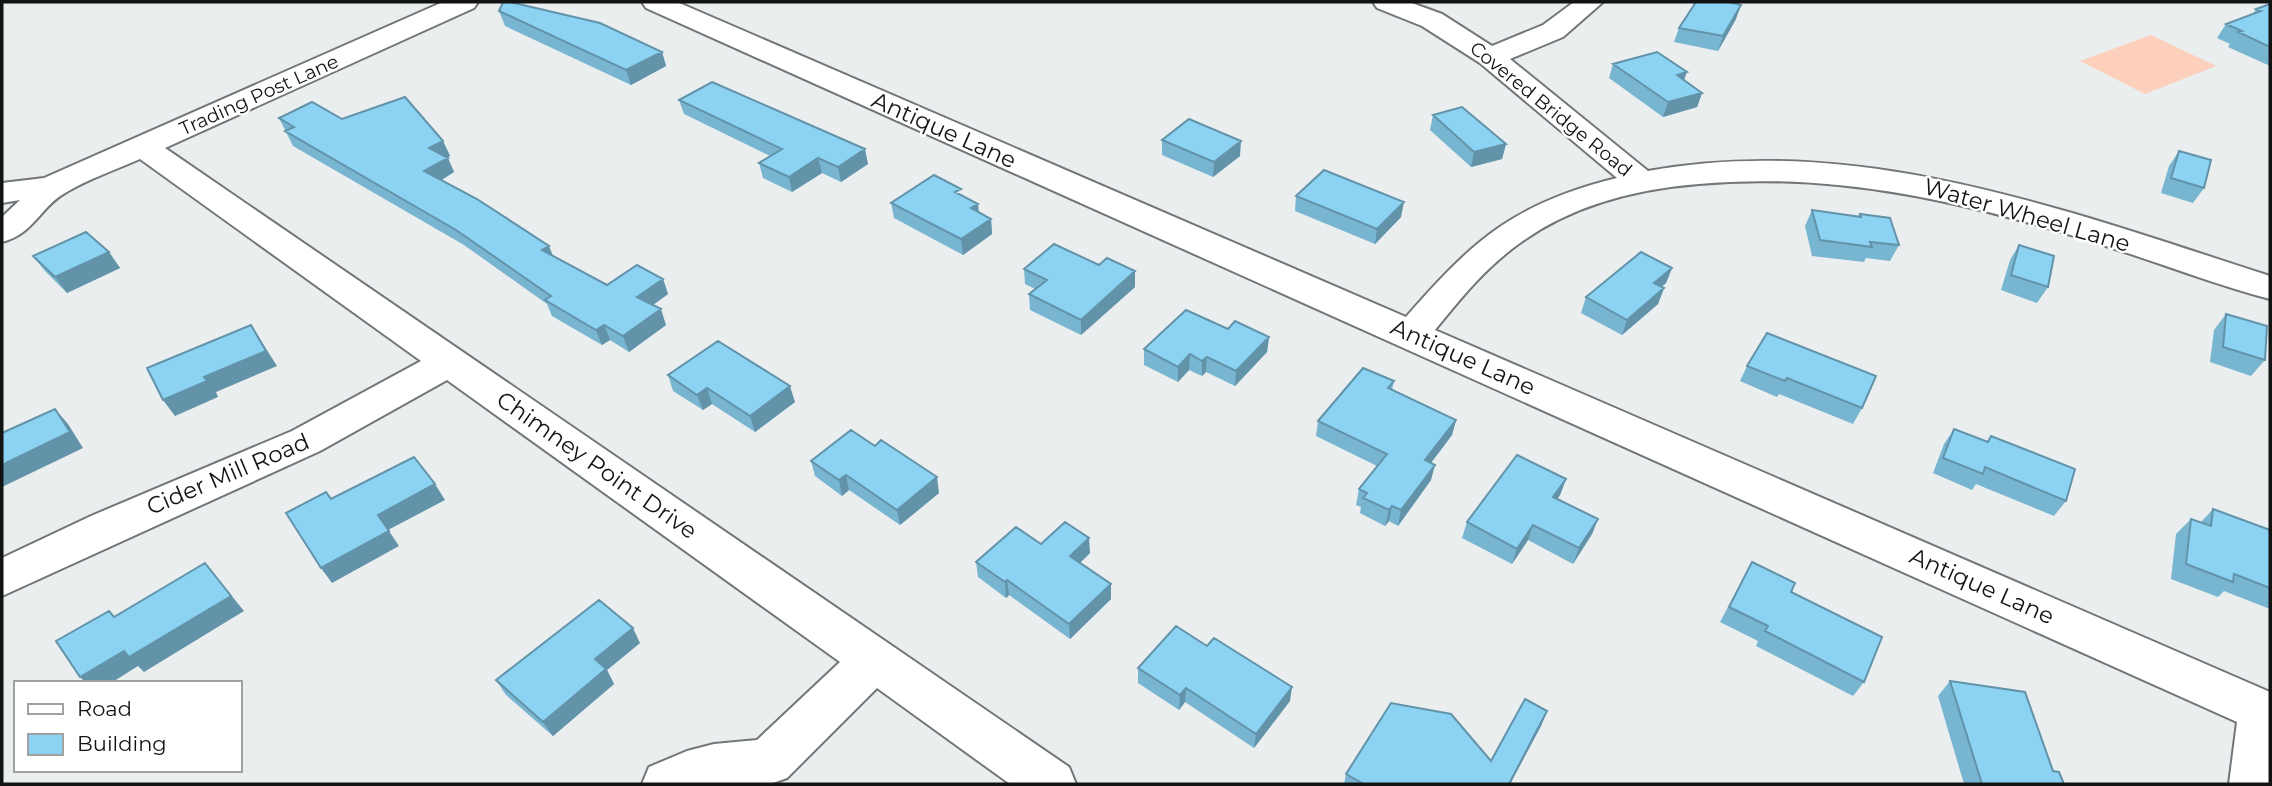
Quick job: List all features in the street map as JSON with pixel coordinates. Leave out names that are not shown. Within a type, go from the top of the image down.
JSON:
[{"type":"street","name":"Trading Post Lane","points":[[2,193],[51,187],[466,2]]},
{"type":"street","name":"Antique Lane","points":[[655,2],[2267,712]]},
{"type":"street","name":"Covered Bridge Road","points":[[1385,2],[1432,20],[1490,57],[1641,181]]},
{"type":"street","points":[[1490,57],[1553,31],[1590,2]]},
{"type":"street","name":"Chimney Point Drive","points":[[142,146],[1051,784]]},
{"type":"street","name":"Water Wheel Lane","points":[[1412,334],[1469,268],[1490,248],[1557,208],[1641,181],[1721,171],[1780,170],[1849,174],[1920,184],[2025,210],[2270,288]]},
{"type":"street","name":"Trading Post Lane","points":[[2,232],[22,218],[51,187]]},
{"type":"street","name":"Cider Mill Road","points":[[2,578],[77,540],[340,425],[449,361]]},
{"type":"street","points":[[667,784],[687,774],[714,767],[769,773],[874,660]]},
{"type":"street","points":[[2254,784],[2267,712]]},
{"type":"shaded area","points":[[2151,35],[2216,66],[2145,94],[2080,61]]},
{"type":"building","points":[[503,2],[600,23],[662,52],[626,70],[499,11]]},
{"type":"building","points":[[1696,2],[1728,2],[1741,5],[1723,36],[1679,28]]},
{"type":"building","points":[[2270,4],[2270,47],[2226,24],[2261,11],[2256,9]]},
{"type":"building","points":[[1657,52],[1687,72],[1677,75],[1702,93],[1668,102],[1613,64]]},
{"type":"building","points":[[712,82],[865,149],[838,167],[818,158],[789,177],[759,163],[782,149],[679,100]]},
{"type":"building","points":[[405,97],[443,141],[429,148],[448,158],[424,171],[477,199],[549,246],[542,250],[607,285],[637,265],[663,279],[637,297],[661,309],[623,336],[604,325],[596,330],[545,300],[551,296],[456,230],[285,131],[294,127],[279,118],[312,102],[342,119]]},
{"type":"building","points":[[1462,107],[1506,144],[1474,152],[1433,115]]},
{"type":"building","points":[[1189,119],[1241,141],[1214,162],[1162,140]]},
{"type":"building","points":[[2179,151],[2211,160],[2204,188],[2171,178]]},
{"type":"building","points":[[1324,170],[1404,202],[1377,229],[1296,196]]},
{"type":"building","points":[[934,175],[961,189],[955,192],[978,204],[971,208],[991,219],[961,239],[891,203]]},
{"type":"building","points":[[1812,210],[1890,218],[1899,245],[1870,242],[1872,247],[1820,240]]},
{"type":"building","points":[[86,232],[109,252],[55,277],[33,256]]},
{"type":"building","points":[[1054,244],[1099,265],[1107,258],[1135,271],[1081,320],[1029,294],[1047,280],[1024,269]]},
{"type":"building","points":[[2019,245],[2054,256],[2048,287],[2011,275]]},
{"type":"building","points":[[1641,252],[1672,268],[1654,283],[1664,288],[1627,320],[1586,297]]},
{"type":"building","points":[[1186,310],[1228,329],[1235,321],[1269,337],[1236,371],[1207,357],[1202,361],[1190,354],[1178,367],[1144,349]]},
{"type":"building","points":[[2226,314],[2267,326],[2265,360],[2223,347]]},
{"type":"building","points":[[251,325],[266,351],[204,377],[207,381],[163,400],[147,368]]},
{"type":"building","points":[[1767,333],[1876,376],[1862,408],[1787,378],[1785,381],[1747,366]]},
{"type":"building","points":[[718,341],[790,386],[750,416],[707,388],[697,395],[668,375]]},
{"type":"building","points":[[1363,368],[1394,381],[1388,388],[1456,420],[1425,460],[1435,465],[1401,510],[1392,506],[1389,510],[1363,498],[1367,493],[1359,489],[1387,454],[1318,421]]},
{"type":"building","points":[[55,409],[70,432],[2,465],[2,433]]},
{"type":"building","points":[[1954,429],[1988,442],[1991,436],[2075,469],[2066,501],[1985,467],[1983,474],[1943,458]]},
{"type":"building","points":[[851,430],[875,446],[881,440],[937,477],[897,510],[846,475],[839,480],[811,461]]},
{"type":"building","points":[[1517,455],[1566,479],[1553,497],[1598,519],[1579,548],[1533,525],[1517,549],[1467,522]]},
{"type":"building","points":[[414,457],[435,484],[378,515],[389,531],[321,568],[286,513],[326,492],[331,499]]},
{"type":"building","points":[[2213,509],[2270,530],[2270,588],[2234,574],[2233,582],[2186,564],[2191,519],[2211,526]]},
{"type":"building","points":[[1065,522],[1089,538],[1070,556],[1111,584],[1069,624],[1007,580],[1005,582],[976,562],[1016,527],[1041,544]]},
{"type":"building","points":[[1752,562],[1795,583],[1791,592],[1882,637],[1864,682],[1765,631],[1768,626],[1729,607]]},
{"type":"building","points":[[205,563],[231,596],[129,657],[124,651],[80,677],[56,641],[109,611],[114,617]]},
{"type":"building","points":[[599,600],[633,628],[595,659],[606,669],[543,722],[496,680]]},
{"type":"building","points":[[1176,626],[1207,646],[1214,638],[1292,687],[1256,734],[1186,688],[1180,695],[1138,668]]},
{"type":"building","points":[[1950,681],[2025,692],[2053,771],[2059,772],[2064,784],[1982,784]]},
{"type":"building","points":[[1525,699],[1547,711],[1509,784],[1364,784],[1346,774],[1391,703],[1451,714],[1491,761]]}]
